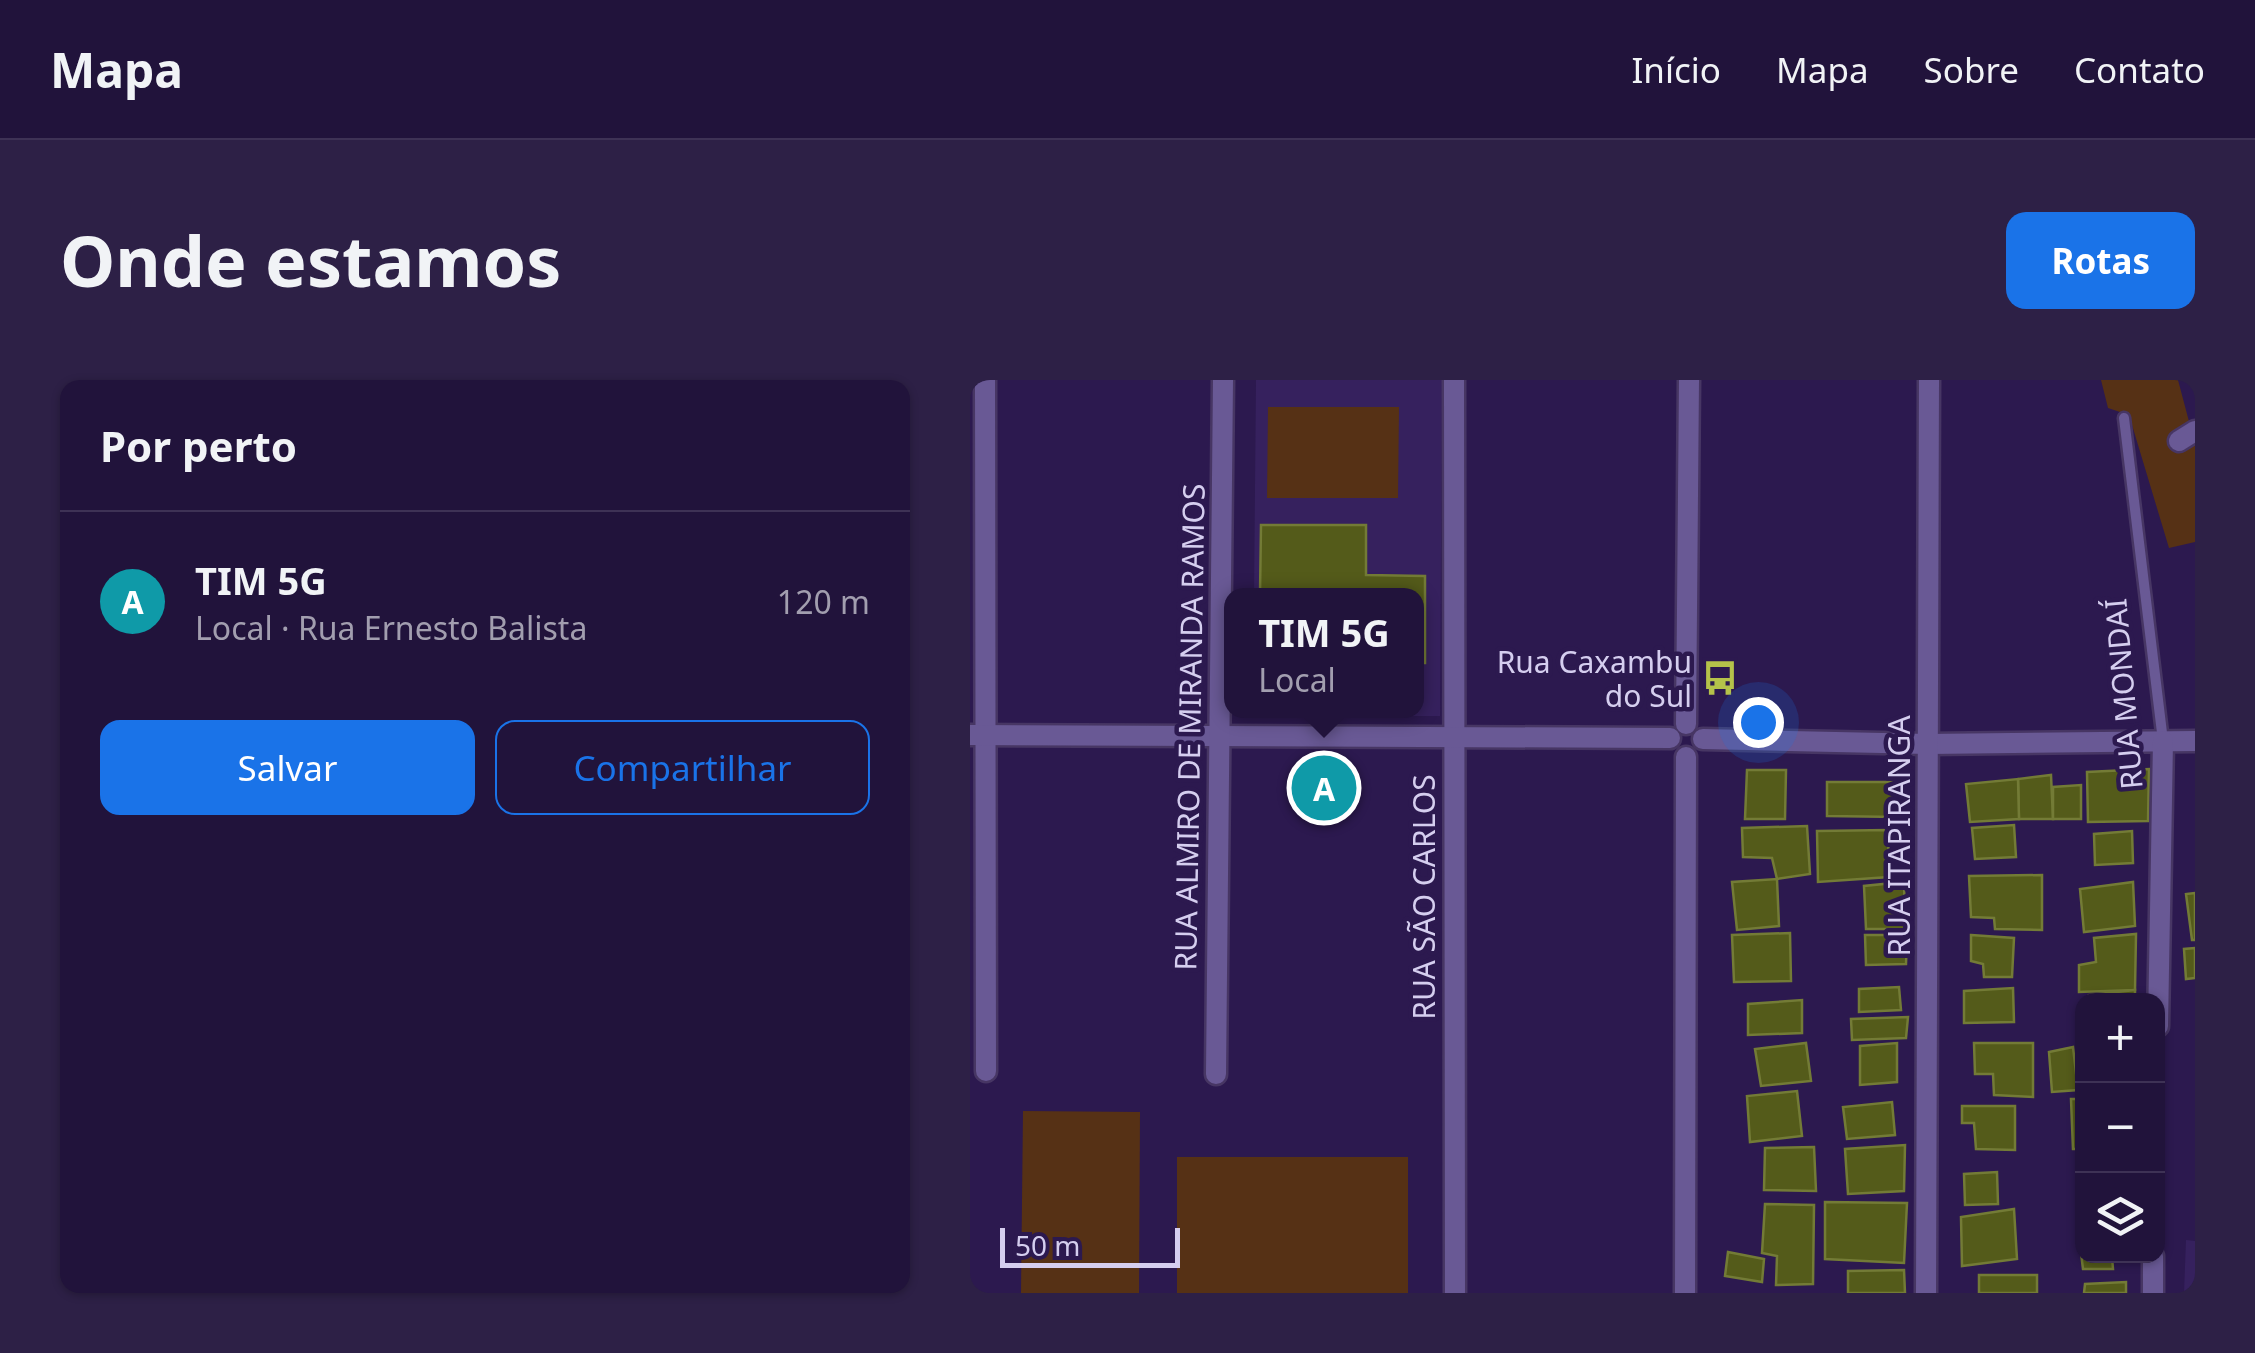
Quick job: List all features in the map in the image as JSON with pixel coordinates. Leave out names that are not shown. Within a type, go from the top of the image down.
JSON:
[{"type":"street","points":[[985,380],[978,734],[986,1071]]},
{"type":"street","name":"RUA ALMIRO DE MIRANDA RAMOS","points":[[1216,1074],[1223,380]]},
{"type":"street","name":"RUA SÃO CARLOS","points":[[1454,380],[1454,1293]]},
{"type":"street","points":[[1686,724],[1689,380]]},
{"type":"street","name":"RUA ITAPIRANGA","points":[[1926,1293],[1929,380]]},
{"type":"street","points":[[1686,724],[1697,728],[1703,738],[1696,753],[1686,757],[1676,754],[1670,738],[1674,730],[1686,724]]},
{"type":"street","points":[[978,734],[1670,738]]},
{"type":"street","points":[[1703,738],[1928,744],[2195,741]]},
{"type":"street","name":"RUA MONDAÍ","points":[[2159,993],[2163,741]]},
{"type":"street","points":[[1685,1293],[1686,757]]},
{"type":"street","points":[[2152,1293],[2153,1263]]},
{"type":"lane","name":"RUA MONDAÍ","points":[[2124,418],[2163,741]]},
{"type":"shaded area","points":[[1256,380],[1442,380],[1440,716],[1424,716],[1424,588],[1254,588]]},
{"type":"shaded area","points":[[2101,380],[2178,380],[2191,429],[2195,429],[2195,542],[2169,548],[2129,415],[2108,408]]},
{"type":"shaded area","points":[[1268,407],[1399,407],[1398,498],[1267,498]]},
{"type":"shaded area","points":[[1023,1111],[1140,1112],[1139,1293],[1021,1293]]},
{"type":"shaded area","points":[[1177,1157],[1408,1157],[1408,1293],[1177,1293]]},
{"type":"shaded area","points":[[2186,1240],[2195,1241],[2195,1293],[2184,1293]]},
{"type":"building","points":[[1261,525],[1366,525],[1366,575],[1425,576],[1425,663],[1424,588],[1260,588]]},
{"type":"building","points":[[1308,761],[1341,761],[1340,815],[1307,814]]},
{"type":"building","points":[[2149,769],[2148,821],[2088,822],[2087,772]]},
{"type":"building","points":[[1747,770],[1786,770],[1785,819],[1745,819]]},
{"type":"building","points":[[2051,775],[2053,819],[2019,819],[2018,779]]},
{"type":"building","points":[[2018,779],[2019,819],[1970,822],[1966,784]]},
{"type":"building","points":[[1827,782],[1899,782],[1899,817],[1827,816]]},
{"type":"building","points":[[2081,785],[2081,819],[2053,819],[2053,787]]},
{"type":"building","points":[[2014,825],[2016,857],[1975,859],[1972,828]]},
{"type":"building","points":[[1807,826],[1810,874],[1777,879],[1772,858],[1743,857],[1742,828]]},
{"type":"building","points":[[1888,830],[1889,877],[1818,882],[1817,831]]},
{"type":"building","points":[[2132,831],[2133,863],[2095,865],[2094,834]]},
{"type":"building","points":[[2042,875],[2042,930],[1995,929],[1994,918],[1971,917],[1969,876]]},
{"type":"building","points":[[1777,879],[1779,926],[1737,930],[1732,882]]},
{"type":"building","points":[[1904,882],[1905,929],[1866,929],[1864,886]]},
{"type":"building","points":[[2133,882],[2135,926],[2084,932],[2080,889]]},
{"type":"building","points":[[2195,893],[2195,940],[2192,940],[2186,894]]},
{"type":"building","points":[[1790,933],[1791,981],[1734,982],[1732,935]]},
{"type":"building","points":[[2136,934],[2135,990],[2079,992],[2079,965],[2096,962],[2094,938]]},
{"type":"building","points":[[1865,935],[1907,935],[1906,964],[1866,965]]},
{"type":"building","points":[[1971,935],[2014,938],[2012,977],[1984,977],[1983,964],[1971,961]]},
{"type":"building","points":[[2195,948],[2195,978],[2186,979],[2184,949]]},
{"type":"building","points":[[1899,987],[1901,1010],[1859,1012],[1859,989]]},
{"type":"building","points":[[2013,988],[2014,1022],[1964,1023],[1964,991]]},
{"type":"building","points":[[1802,1000],[1802,1033],[1748,1035],[1748,1004]]},
{"type":"building","points":[[1908,1017],[1906,1038],[1852,1040],[1851,1019]]},
{"type":"building","points":[[1806,1043],[1811,1081],[1761,1086],[1755,1049]]},
{"type":"building","points":[[1897,1043],[1897,1082],[1860,1085],[1860,1046]]},
{"type":"building","points":[[1974,1043],[2033,1043],[2033,1097],[1994,1095],[1993,1074],[1975,1074]]},
{"type":"building","points":[[2073,1047],[2075,1090],[2052,1092],[2049,1052]]},
{"type":"building","points":[[1797,1091],[1802,1136],[1750,1142],[1747,1096]]},
{"type":"building","points":[[2071,1099],[2075,1099],[2075,1149]]},
{"type":"building","points":[[1892,1102],[1895,1135],[1847,1139],[1843,1107]]},
{"type":"building","points":[[1962,1106],[2015,1106],[2015,1150],[1976,1149],[1974,1123],[1962,1123]]},
{"type":"building","points":[[1905,1145],[1904,1191],[1848,1194],[1845,1149]]},
{"type":"building","points":[[1814,1147],[1816,1191],[1764,1190],[1765,1148]]},
{"type":"building","points":[[1997,1172],[1998,1204],[1965,1205],[1964,1174]]},
{"type":"building","points":[[1825,1202],[1907,1203],[1904,1263],[1825,1259]]},
{"type":"building","points":[[1765,1204],[1814,1205],[1813,1284],[1776,1285],[1777,1256],[1762,1253]]},
{"type":"building","points":[[2014,1209],[2017,1259],[1962,1266],[1961,1217]]},
{"type":"building","points":[[1728,1252],[1764,1259],[1762,1282],[1725,1276]]},
{"type":"building","points":[[2082,1263],[2112,1263],[2113,1269],[2083,1269]]},
{"type":"building","points":[[1904,1270],[1905,1293],[1848,1293],[1848,1271]]},
{"type":"building","points":[[1979,1275],[2037,1275],[2037,1293],[1979,1293]]},
{"type":"building","points":[[2126,1282],[2126,1293],[2084,1293],[2085,1284]]},
{"type":"place","name":"Rua Caxambu do Sul","points":[[1720,678]]},
{"type":"place","name":"TIM 5G","points":[[1324,788]]}]
